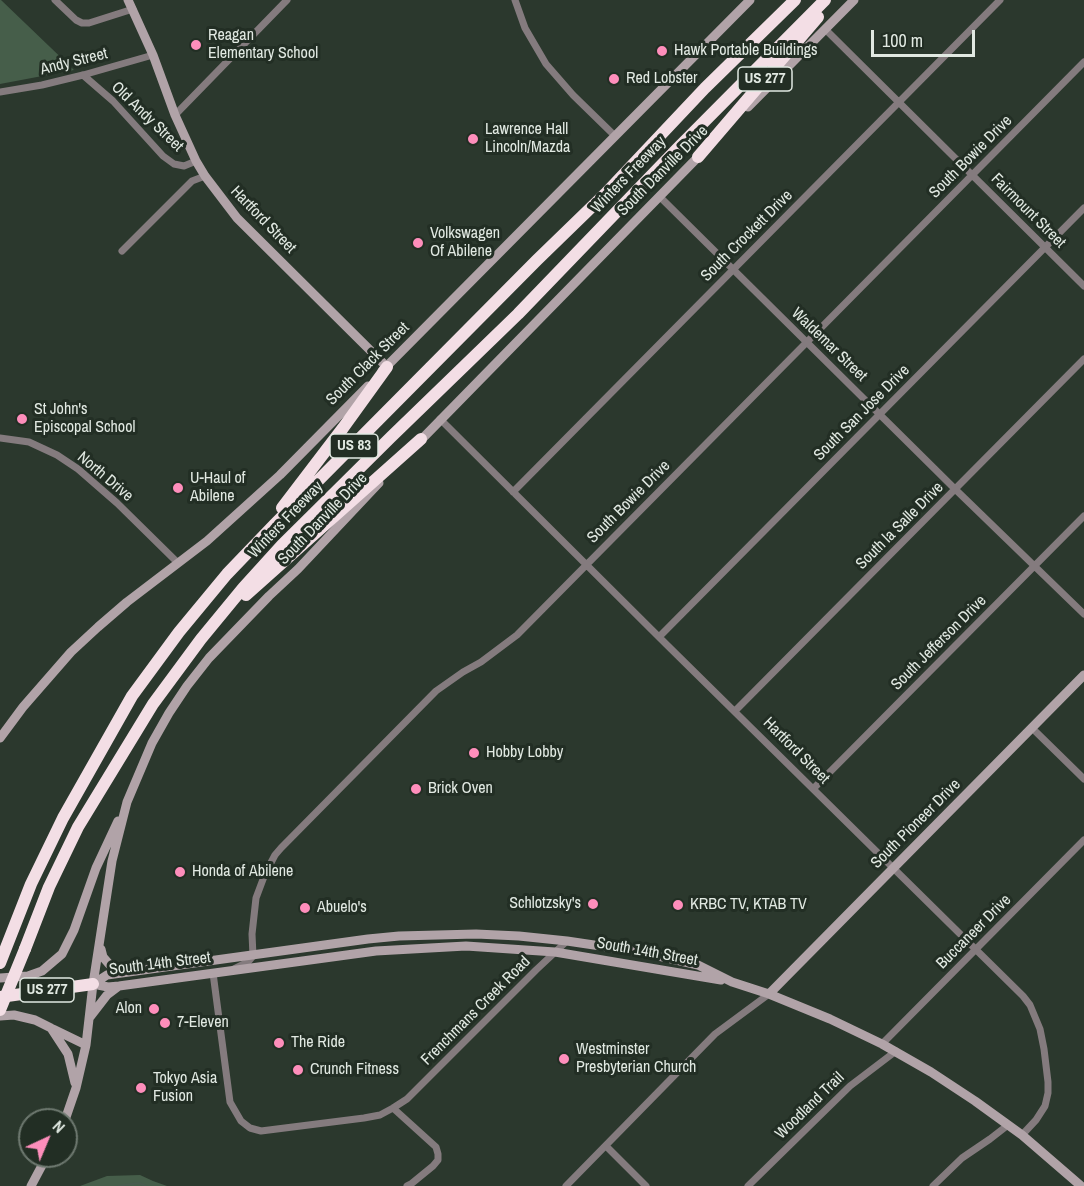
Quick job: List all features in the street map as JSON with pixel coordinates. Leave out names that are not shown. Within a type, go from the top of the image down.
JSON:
[{"type":"highway","name":"Winters Freeway","points":[[1,960],[32,884],[63,818],[132,696],[179,632],[219,584],[275,524],[605,194],[705,88],[795,0]]},
{"type":"highway","name":"Winters Freeway","points":[[0,1010],[49,887],[78,827],[153,704],[210,628],[282,545],[518,314],[825,0]]},
{"type":"highway","name":"US 277","points":[[698,157],[833,0]]},
{"type":"highway","points":[[219,584],[283,508],[387,367]]},
{"type":"highway","points":[[210,628],[421,439]]},
{"type":"highway","name":"US 277","points":[[0,997],[93,984]]},
{"type":"main road","name":"Hartford Street","points":[[128,0],[153,55],[175,115],[205,176],[237,218],[387,367]]},
{"type":"main road","name":"South Clack Street","points":[[0,738],[23,707],[71,652],[127,602],[207,541],[280,475],[750,0]]},
{"type":"main road","name":"South Danville Drive","points":[[69,1108],[86,1045],[112,861],[126,802],[152,743],[187,686],[209,658],[298,569],[440,419],[854,0]]},
{"type":"main road","name":"South Pioneer Drive","points":[[769,994],[1084,675]]},
{"type":"main road","points":[[0,978],[28,976],[42,971],[62,954],[74,930],[96,868],[126,802]]},
{"type":"main road","name":"South 14th Street","points":[[93,984],[107,975],[399,936],[476,934],[519,936],[641,952],[698,965],[732,982],[769,994],[830,1019],[882,1044],[952,1085],[1022,1135],[1081,1186]]},
{"type":"main road","points":[[100,945],[103,957],[109,964],[129,972]]},
{"type":"main road","name":"South 14th Street","points":[[93,984],[108,987],[119,986],[376,951],[466,946],[555,952],[732,982]]},
{"type":"main road","points":[[687,975],[698,965]]},
{"type":"main road","points":[[90,1017],[107,995],[119,986]]},
{"type":"main road","points":[[0,1016],[35,1020],[86,1045]]},
{"type":"main road","points":[[51,1028],[68,1054],[76,1088]]},
{"type":"main road","points":[[31,1186],[41,1168]]},
{"type":"street","points":[[55,0],[82,23],[89,23],[133,9]]},
{"type":"street","points":[[175,115],[287,0]]},
{"type":"street","points":[[515,0],[525,28],[546,64],[615,136]]},
{"type":"street","name":"South Crockett Drive","points":[[513,492],[1000,0]]},
{"type":"street","name":"Fairmount Street","points":[[825,29],[1084,286]]},
{"type":"street","name":"Andy Street","points":[[0,92],[42,85],[153,55]]},
{"type":"street","name":"South Bowie Drive","points":[[253,956],[252,934],[256,897],[268,867],[281,848],[436,691],[517,636],[1084,62]]},
{"type":"street","name":"Old Andy Street","points":[[82,75],[113,101],[163,156],[174,164],[184,166],[196,161]]},
{"type":"street","points":[[122,251],[192,181],[205,176]]},
{"type":"street","name":"Waldemar Street","points":[[659,196],[1084,614]]},
{"type":"street","name":"South San Jose Drive","points":[[659,637],[1084,208]]},
{"type":"street","name":"South la Salle Drive","points":[[735,711],[1084,359]]},
{"type":"street","name":"Hartford Street","points":[[440,419],[1023,996],[1030,1005],[1040,1029],[1048,1093],[1036,1120],[1022,1135]]},
{"type":"street","name":"North Drive","points":[[0,438],[29,442],[57,455],[78,469],[117,503],[178,563]]},
{"type":"street","name":"South Jefferson Drive","points":[[813,789],[1084,516]]},
{"type":"street","points":[[1032,728],[1084,779]]},
{"type":"street","name":"Buccaneer Drive","points":[[882,1044],[1084,840]]},
{"type":"street","name":"Frenchmans Creek Road","points":[[213,973],[230,1102],[241,1121],[250,1128],[261,1131],[364,1118],[380,1115],[393,1108],[407,1099],[567,941]]},
{"type":"street","points":[[232,970],[248,962],[253,956]]},
{"type":"street","points":[[566,1186],[715,1034],[769,994]]},
{"type":"street","name":"Woodland Trail","points":[[748,1186],[843,1091],[896,1052]]},
{"type":"street","points":[[393,1108],[436,1147],[438,1154],[438,1160],[433,1166],[407,1186]]},
{"type":"street","points":[[933,1186],[962,1158],[1008,1125]]},
{"type":"street","points":[[606,1146],[646,1186]]},
{"type":"green space","points":[[1,0],[74,70],[0,84]]},
{"type":"green space","points":[[140,1175],[167,1186],[80,1186],[107,1176]]},
{"type":"waterway","points":[[118,1186],[139,1183],[146,1186]]},
{"type":"place","name":"Reagan Elementary School","points":[[196,45]]},
{"type":"place","name":"Hawk Portable Buildings","points":[[662,51]]},
{"type":"place","name":"Red Lobster","points":[[614,79]]},
{"type":"place","name":"Lawrence Hall Lincoln/Mazda","points":[[473,139]]},
{"type":"place","name":"Volkswagen Of Abilene","points":[[418,243]]},
{"type":"place","name":"St John's Episcopal School","points":[[22,419]]},
{"type":"place","name":"U-Haul of Abilene","points":[[178,488]]},
{"type":"place","name":"Hobby Lobby","points":[[474,753]]},
{"type":"place","name":"Brick Oven","points":[[416,789]]},
{"type":"place","name":"Honda of Abilene","points":[[180,872]]},
{"type":"place","name":"Schlotzsky's","points":[[593,904]]},
{"type":"place","name":"KRBC TV, KTAB TV","points":[[678,905]]},
{"type":"place","name":"Abuelo's","points":[[305,908]]},
{"type":"place","name":"Alon","points":[[154,1009]]},
{"type":"place","name":"7-Eleven","points":[[165,1023]]},
{"type":"place","name":"The Ride","points":[[279,1043]]},
{"type":"place","name":"Westminster Presbyterian Church","points":[[564,1059]]},
{"type":"place","name":"Crunch Fitness","points":[[298,1070]]},
{"type":"place","name":"Tokyo Asia Fusion","points":[[141,1088]]}]
